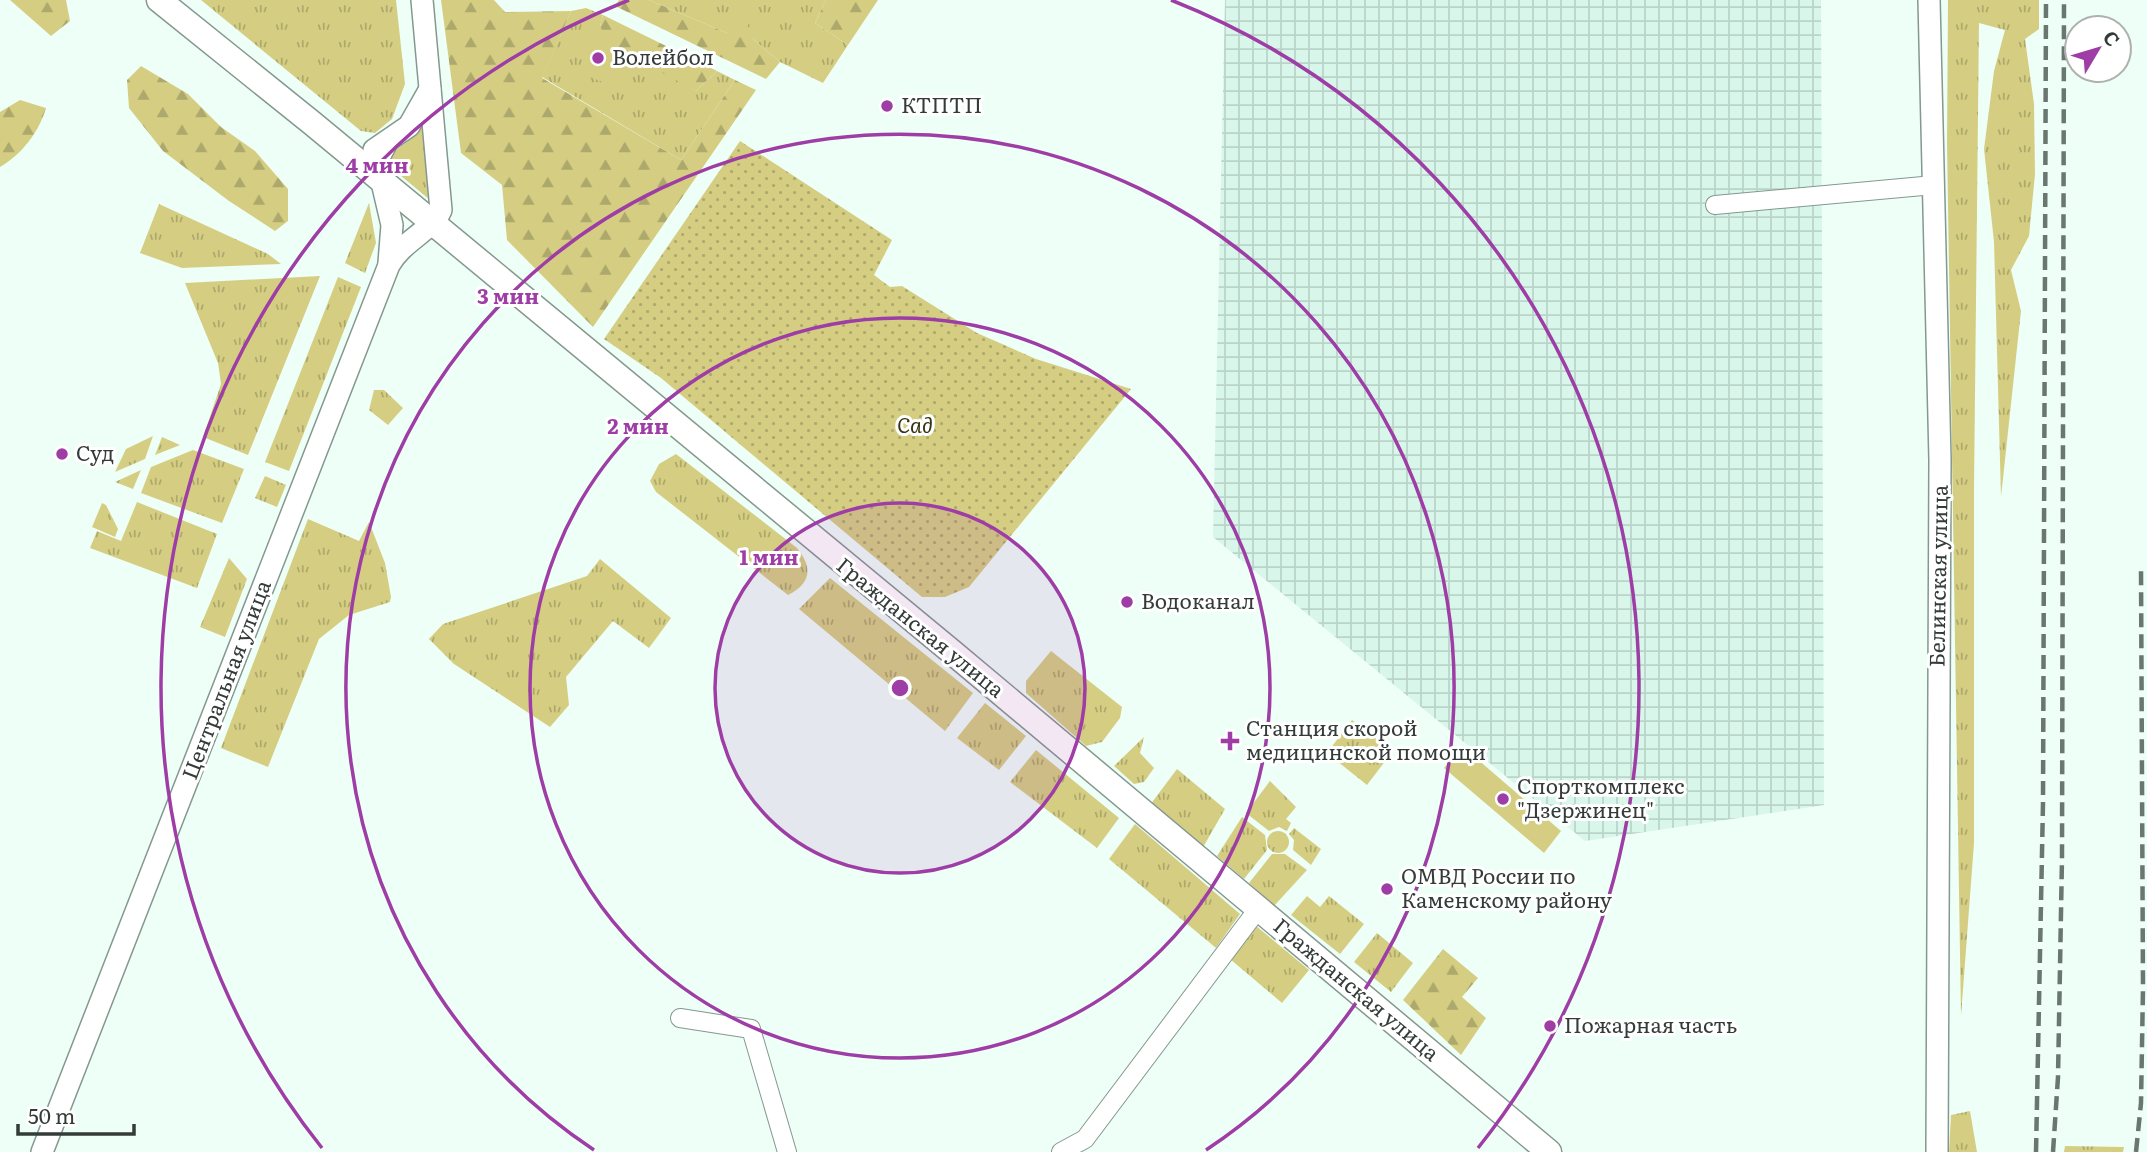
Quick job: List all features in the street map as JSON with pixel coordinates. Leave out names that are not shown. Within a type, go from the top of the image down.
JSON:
[{"type":"main road","name":"Гражданская улица","points":[[159,0],[379,178],[400,209],[441,221],[1549,1152]]},
{"type":"street","points":[[422,0],[441,221]]},
{"type":"street","name":"Белинская улица","points":[[1929,0],[1940,460],[1937,1152]]},
{"type":"street","points":[[356,159],[386,144],[409,126],[430,89]]},
{"type":"street","points":[[379,178],[377,162],[386,144]]},
{"type":"street","points":[[1715,205],[1934,185]]},
{"type":"street","points":[[389,265],[400,209]]},
{"type":"street","name":"Центральная улица","points":[[42,1152],[389,265],[404,244],[441,221]]},
{"type":"street","points":[[1061,1152],[1086,1139],[1258,909]]},
{"type":"street","points":[[680,1018],[751,1029],[788,1152]]},
{"type":"shaded area","points":[[1225,0],[1821,0],[1824,805],[1585,841],[1213,537]]},
{"type":"green space","points":[[10,0],[66,0],[70,21],[51,36]]},
{"type":"green space","points":[[201,0],[396,0],[405,84],[392,119],[375,133],[361,131]]},
{"type":"green space","points":[[441,0],[494,0],[505,12],[571,11],[542,78],[681,160],[735,80],[756,90],[593,327],[507,240],[502,185],[461,153]]},
{"type":"green space","points":[[619,0],[649,0],[727,33],[744,16],[753,39],[780,62],[766,79],[615,6]]},
{"type":"green space","points":[[649,0],[826,0],[815,23],[848,45],[823,83],[780,62],[753,39],[727,33]]},
{"type":"green space","points":[[826,0],[878,0],[848,45],[815,23]]},
{"type":"green space","points":[[1948,0],[2039,0],[2039,29],[2025,39],[2034,104],[2035,174],[2029,236],[2011,270],[2021,311],[2001,497],[1994,242],[1984,149],[1994,71],[2005,30],[1979,23],[1974,489],[1974,843],[1961,1016],[1947,143]]},
{"type":"green space","points":[[586,8],[603,15],[600,26],[696,91],[717,71],[735,80],[681,160],[542,77],[571,11]]},
{"type":"green space","points":[[603,15],[717,71],[696,91],[609,44],[600,26]]},
{"type":"green space","name":"Волейбол","points":[[595,32],[617,43],[603,82],[579,73]]},
{"type":"green space","points":[[141,66],[188,94],[221,127],[255,151],[288,189],[288,221],[275,231],[229,201],[163,151],[129,108],[127,80]]},
{"type":"green space","points":[[20,100],[46,108],[29,142],[0,167],[0,112]]},
{"type":"green space","points":[[426,118],[430,200],[382,160],[407,142]]},
{"type":"green space","name":"Сад","points":[[740,141],[892,240],[874,275],[890,287],[902,286],[977,333],[1036,359],[1131,389],[969,587],[945,597],[922,597],[661,378],[604,339]]},
{"type":"green space","points":[[369,203],[376,243],[365,273],[345,263]]},
{"type":"green space","points":[[159,204],[268,254],[281,264],[182,268],[140,253]]},
{"type":"green space","points":[[320,276],[248,455],[203,437],[221,384],[218,363],[185,283]]},
{"type":"green space","points":[[338,277],[361,287],[289,471],[265,462]]},
{"type":"green space","points":[[374,390],[384,390],[403,408],[388,425],[369,410]]},
{"type":"green space","points":[[153,436],[145,459],[115,472],[126,449]]},
{"type":"green space","points":[[162,437],[180,445],[155,455]]},
{"type":"green space","points":[[193,450],[244,469],[222,523],[141,493],[151,467]]},
{"type":"green space","points":[[676,454],[797,548],[806,562],[807,575],[796,590],[788,595],[656,492],[650,481],[659,464]]},
{"type":"green space","points":[[141,470],[133,489],[115,482]]},
{"type":"green space","points":[[265,476],[286,485],[277,507],[255,498]]},
{"type":"green space","points":[[137,502],[217,534],[197,588],[90,548],[97,531],[121,541]]},
{"type":"green space","points":[[102,503],[106,505],[118,529],[115,537],[92,527]]},
{"type":"green space","points":[[308,519],[359,541],[369,522],[385,563],[391,597],[390,602],[349,615],[319,639],[268,767],[221,748]]},
{"type":"green space","points":[[229,558],[247,579],[225,637],[200,627]]},
{"type":"green space","points":[[600,559],[671,618],[649,648],[613,621],[566,677],[569,705],[550,727],[454,664],[429,639],[443,624],[587,576]]},
{"type":"green space","points":[[830,578],[973,693],[945,731],[799,609]]},
{"type":"green space","points":[[1051,651],[1122,707],[1120,718],[1102,742],[1086,746],[1026,693],[1026,681]]},
{"type":"green space","points":[[985,703],[1026,736],[999,770],[957,738]]},
{"type":"green space","points":[[1352,720],[1386,746],[1386,760],[1367,785],[1327,753]]},
{"type":"green space","points":[[1144,737],[1140,753],[1154,768],[1144,782],[1134,784],[1114,766]]},
{"type":"green space","name":"Спорткомплекс \"Дзержинец\"","points":[[1462,746],[1561,831],[1544,853],[1444,768]]},
{"type":"green space","points":[[1036,750],[1119,818],[1097,848],[1010,782]]},
{"type":"green space","points":[[1177,769],[1225,809],[1202,849],[1150,805]]},
{"type":"green space","points":[[1270,781],[1296,807],[1286,819],[1291,823],[1287,831],[1279,827],[1269,831],[1246,813]]},
{"type":"green space","points":[[1242,817],[1265,835],[1267,850],[1244,879],[1217,856]]},
{"type":"green space","points":[[1135,824],[1240,914],[1216,948],[1109,859]]},
{"type":"green space","points":[[1294,828],[1321,849],[1311,865],[1293,850],[1294,840],[1289,834]]},
{"type":"green space","points":[[1278,831],[1288,838],[1289,842],[1282,852],[1278,853],[1268,846],[1267,842],[1274,832]]},
{"type":"green space","points":[[1272,854],[1285,854],[1307,870],[1274,906],[1249,883]]},
{"type":"green space","points":[[1307,896],[1320,907],[1329,896],[1364,924],[1340,954],[1291,915]]},
{"type":"green space","points":[[1255,925],[1309,970],[1282,1003],[1230,959]]},
{"type":"green space","points":[[1377,933],[1413,963],[1391,992],[1354,962]]},
{"type":"green space","points":[[1443,949],[1478,978],[1462,997],[1486,1018],[1461,1055],[1403,1000]]},
{"type":"green space","points":[[1970,1111],[1977,1152],[1949,1152],[1951,1115]]},
{"type":"green space","points":[[2065,1146],[2124,1147],[2123,1152],[2064,1152]]},
{"type":"railway","points":[[2036,1152],[2043,803],[2046,0]]},
{"type":"railway","points":[[2053,1152],[2058,1077],[2062,858],[2064,0]]},
{"type":"railway","points":[[2136,1152],[2141,1103],[2143,988],[2141,568]]},
{"type":"place","name":"Волейбол","points":[[598,58]]},
{"type":"place","name":"КТПТП","points":[[887,106]]},
{"type":"place","name":"Суд","points":[[62,454]]},
{"type":"place","name":"Водоканал","points":[[1127,602]]},
{"type":"place","name":"Станция скорой медицинской помощи","points":[[1230,741]]},
{"type":"place","name":"Спорткомплекс \"Дзержинец\"","points":[[1503,799]]},
{"type":"place","name":"ОМВД России по Каменскому району","points":[[1387,889]]},
{"type":"place","name":"Пожарная часть","points":[[1550,1026]]}]
